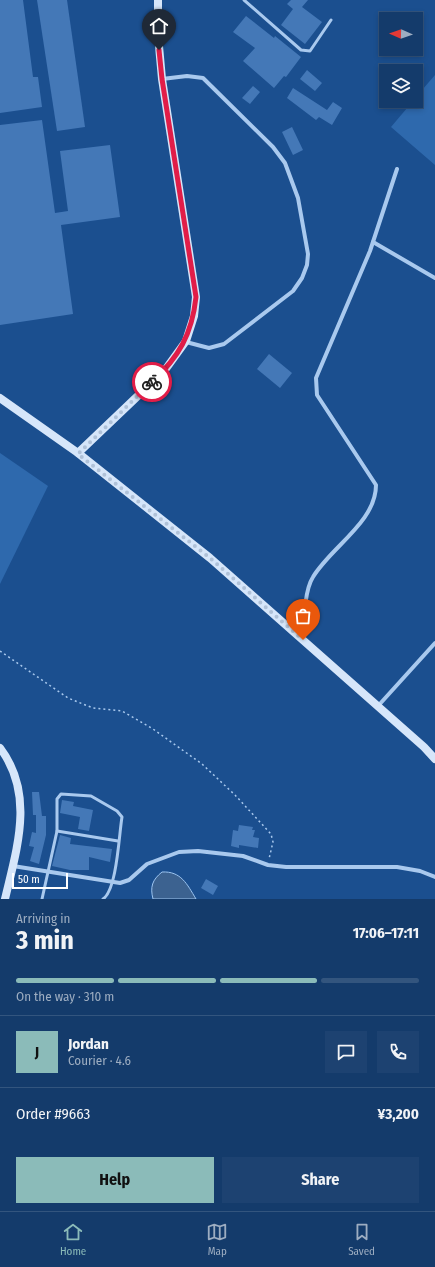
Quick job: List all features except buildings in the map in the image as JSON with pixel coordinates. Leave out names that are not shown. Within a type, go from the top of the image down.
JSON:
[{"type":"street","points":[[78,454],[165,370],[186,342],[194,316],[196,297],[162,79],[158,35],[158,0]]},
{"type":"street","points":[[162,79],[187,76],[203,78],[273,147],[285,163],[294,184],[304,225],[308,254],[307,265],[302,278],[293,291],[224,344],[209,348],[186,342]]},
{"type":"street","points":[[303,640],[306,599],[312,577],[369,511],[376,496],[376,485],[316,395],[316,378],[373,242],[398,169]]},
{"type":"street","points":[[373,242],[435,278]]},
{"type":"street","points":[[0,398],[78,454],[210,558],[424,746],[435,759]]},
{"type":"street","points":[[378,706],[435,643]]},
{"type":"street","points":[[0,748],[11,766],[21,799],[21,830],[4,899]]},
{"type":"street","points":[[13,866],[112,883],[120,883],[129,880],[147,864],[179,852],[218,853],[243,856],[268,865],[312,868],[397,867],[420,871],[435,877]]},
{"type":"lane","points":[[244,0],[301,50],[310,51],[331,20]]},
{"type":"lane","points":[[42,899],[57,831],[57,799],[61,794],[91,796],[117,811],[122,817],[112,883],[106,897],[103,899]]},
{"type":"lane","points":[[57,831],[118,841]]},
{"type":"path","points":[[0,651],[68,698],[92,708],[122,711],[153,729],[202,764],[235,795],[271,834],[273,842],[268,865]]},
{"type":"shaded area","points":[[435,75],[435,165],[391,127],[407,108],[423,108],[423,89]]},
{"type":"shaded area","points":[[0,453],[48,486],[0,584]]},
{"type":"shaded area","points":[[162,872],[169,872],[179,876],[196,899],[153,899],[152,887],[154,881]]},
{"type":"way so far","points":[[152,382],[78,454],[210,558],[303,640]]},
{"type":"route","points":[[152,382],[165,370],[186,342],[194,316],[196,297],[162,79],[159,50]]}]
